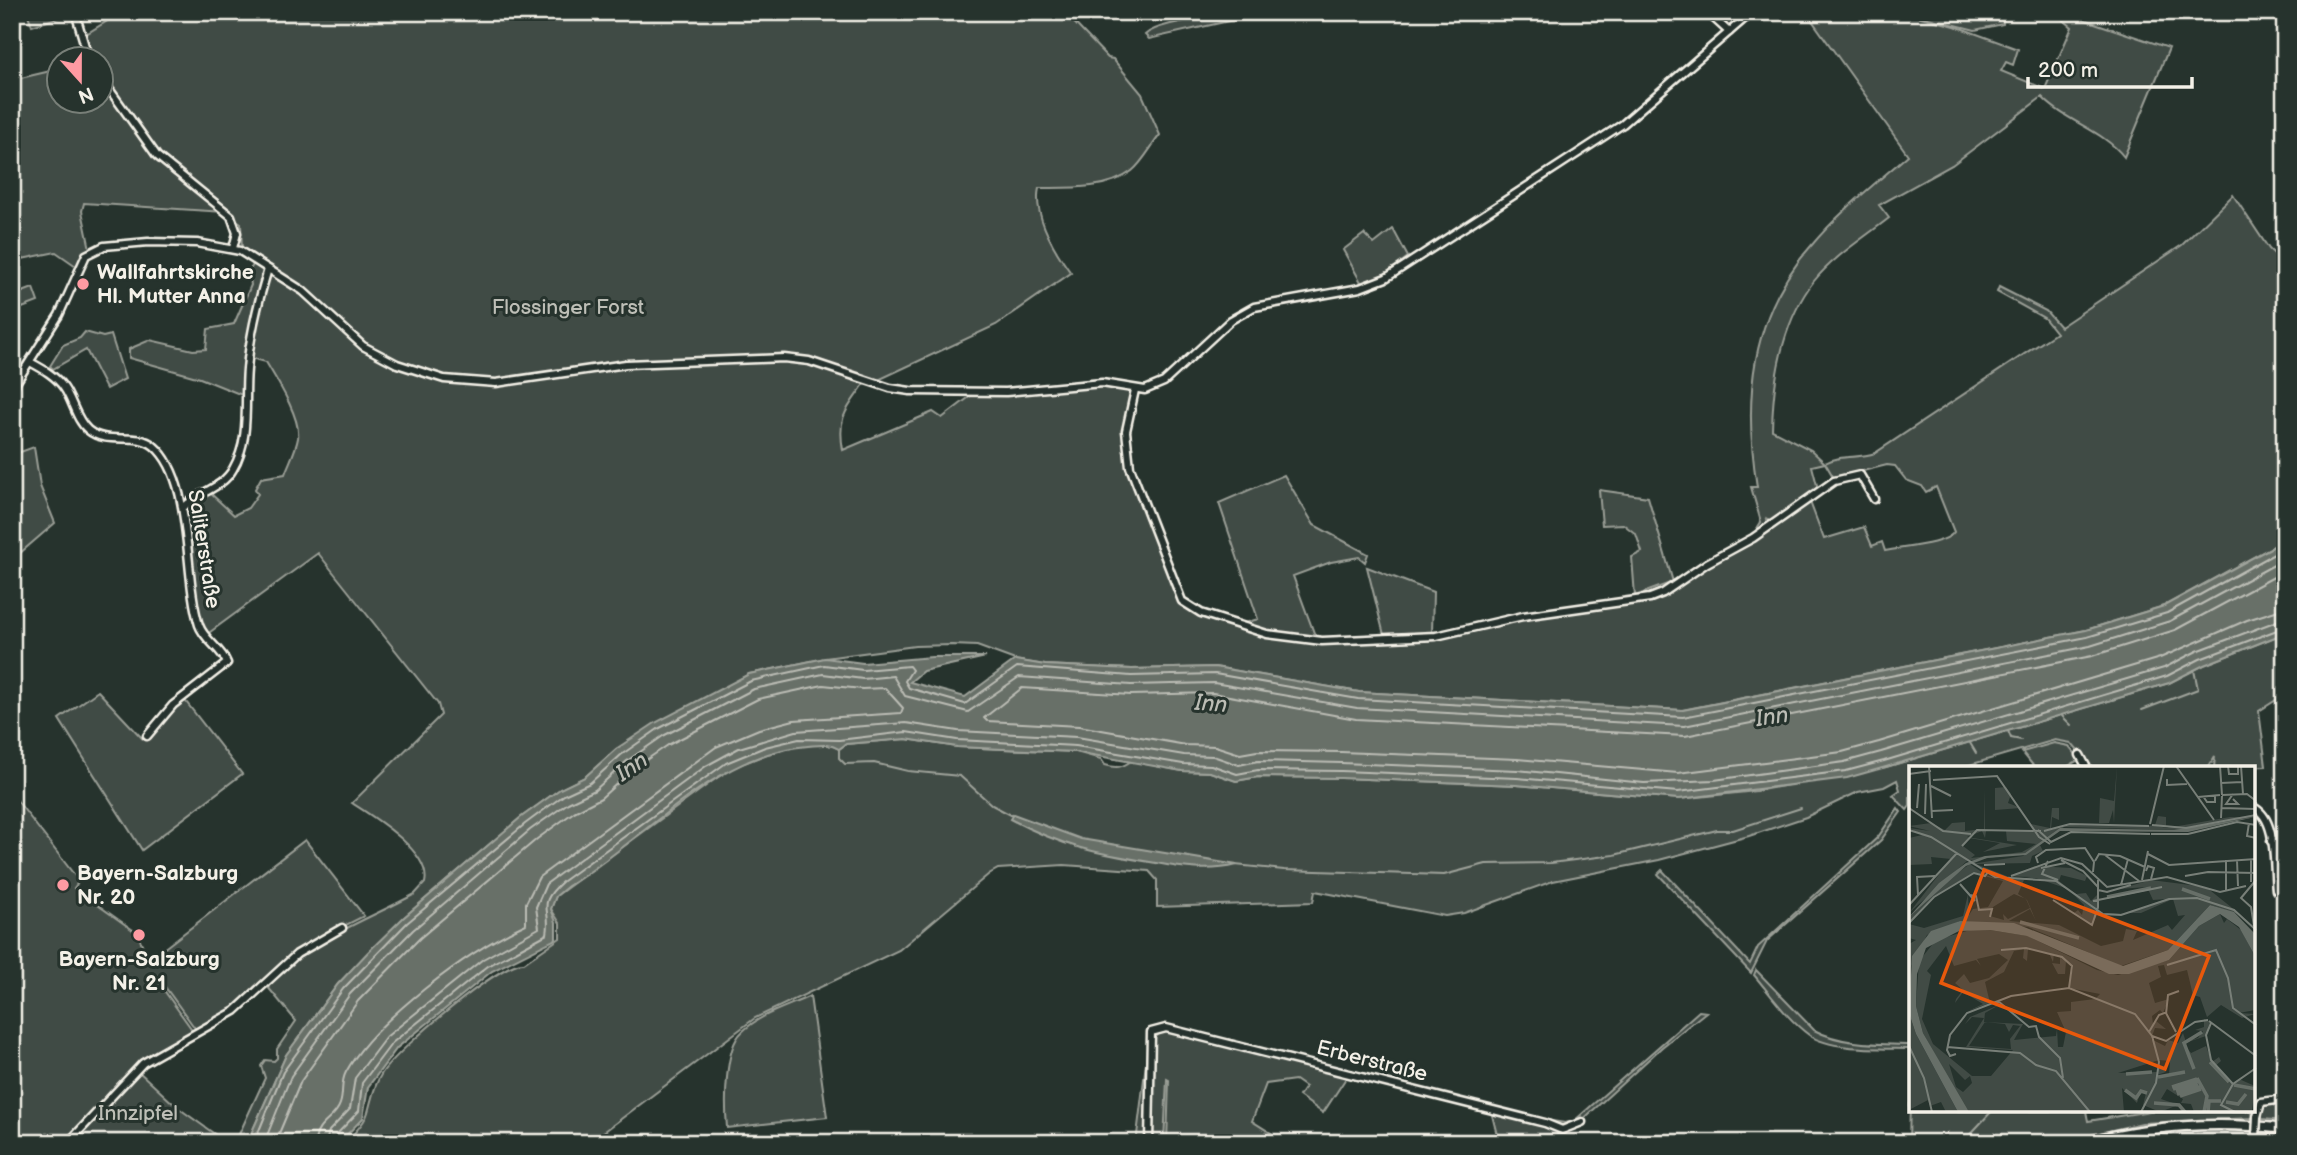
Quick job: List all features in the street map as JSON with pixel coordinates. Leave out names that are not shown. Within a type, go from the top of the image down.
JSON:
[{"type":"main road","points":[[2083,1143],[2139,1130],[2174,1126],[2285,1129]]},
{"type":"street","points":[[75,12],[85,46]]},
{"type":"street","points":[[1707,12],[1729,32]]},
{"type":"street","points":[[12,389],[59,315],[80,263],[92,250],[112,244],[148,242],[197,243],[233,248],[303,291],[357,341],[384,359],[429,375],[463,382],[524,380],[626,364],[784,358],[809,361],[890,388],[910,391],[1006,392],[1102,383],[1135,390],[1159,386],[1231,320],[1254,307],[1360,288],[1386,278],[1623,124],[1752,12]]},
{"type":"street","points":[[116,99],[157,156],[231,216],[237,233],[233,248]]},
{"type":"street","points":[[183,508],[191,498],[225,479],[239,456],[248,399],[247,371],[253,315],[268,269]]},
{"type":"street","name":"Saliterstraße","points":[[30,362],[64,386],[88,430],[113,440],[145,441],[156,448],[181,494],[188,570],[199,624],[228,663],[173,705],[147,736]]},
{"type":"street","points":[[1135,390],[1126,431],[1130,467],[1182,601],[1195,611],[1217,619],[1292,639],[1322,641],[1436,636],[1523,616],[1650,598],[1663,593],[1707,563],[1752,538],[1834,481],[1860,475],[1874,499]]},
{"type":"street","points":[[181,494],[191,498]]},
{"type":"street","points":[[2080,755],[2086,766]]},
{"type":"street","points":[[2255,809],[2264,816],[2271,841],[2276,890],[2285,888]]},
{"type":"street","points":[[2271,841],[2285,841]]},
{"type":"street","points":[[68,1143],[144,1063],[235,1011],[297,954],[342,928]]},
{"type":"street","name":"Erberstraße","points":[[1149,1142],[1151,1032],[1166,1028],[1180,1029],[1545,1122],[1562,1130],[1582,1122]]},
{"type":"street","points":[[2256,1140],[2261,1102],[2285,1098]]},
{"type":"green space","points":[[27,12],[73,12],[73,13],[32,26]]},
{"type":"green space","name":"Flossinger Forst","points":[[122,12],[1064,12],[1108,58],[1113,59],[1142,94],[1160,135],[1132,171],[1111,182],[1087,187],[1039,188],[1042,221],[1052,244],[1071,273],[996,325],[874,382],[865,383],[845,414],[841,429],[843,450],[933,412],[942,418],[972,395],[1002,395],[1102,383],[1135,390],[1129,414],[1127,462],[1175,593],[1190,611],[1233,623],[1234,620],[1245,623],[1258,619],[1219,503],[1284,475],[1314,525],[1368,554],[1365,562],[1359,557],[1331,562],[1293,576],[1317,641],[1424,639],[1512,618],[1658,594],[1769,530],[1810,502],[1824,539],[1864,527],[1872,546],[1882,542],[1885,551],[1942,540],[1954,532],[1936,487],[1926,492],[1922,486],[1906,480],[1895,466],[1887,465],[1834,478],[1825,463],[1837,458],[1875,453],[2056,333],[2044,318],[1997,292],[1999,287],[2046,311],[2060,327],[2182,245],[2233,195],[2269,249],[2285,264],[2285,540],[2164,606],[2086,630],[1682,710],[1359,692],[1215,667],[1132,669],[1045,665],[1015,660],[977,646],[952,645],[915,646],[825,658],[749,674],[616,749],[585,777],[560,789],[520,818],[403,918],[338,984],[286,1055],[247,1143],[235,1143],[265,1078],[261,1066],[265,1060],[274,1061],[277,1058],[277,1049],[296,1021],[267,986],[284,969],[319,944],[415,894],[425,883],[425,872],[411,848],[387,827],[352,803],[441,715],[438,704],[318,553],[206,635],[198,616],[185,518],[188,506],[209,492],[234,515],[248,508],[258,494],[255,489],[261,478],[285,474],[294,452],[298,429],[287,398],[266,362],[247,357],[247,397],[200,378],[129,358],[129,349],[150,340],[193,350],[206,349],[208,329],[234,324],[251,285],[249,271],[255,262],[242,253],[241,223],[225,212],[84,203],[82,211],[90,249],[76,266],[56,252],[12,261],[12,80],[46,72],[46,116],[116,116],[116,46],[87,46],[83,36]]},
{"type":"green space","points":[[1231,12],[1269,12],[1149,39],[1145,35],[1160,27]]},
{"type":"green space","points":[[1806,12],[1889,12],[1955,26],[2018,49],[2013,65],[2006,62],[2001,71],[2045,89],[2072,27],[2054,12],[2075,12],[2074,16],[2169,48],[2124,157],[2106,140],[2062,113],[2042,97],[1952,165],[1879,205],[1889,218],[1840,255],[1814,281],[1794,314],[1781,352],[1774,391],[1772,430],[1811,450],[1825,463],[1812,466],[1818,489],[1771,522],[1767,519],[1768,523],[1756,530],[1761,522],[1751,487],[1757,487],[1751,422],[1752,391],[1763,330],[1791,273],[1811,246],[1833,222],[1908,155]]},
{"type":"green space","points":[[1905,12],[2002,12],[2003,24],[1975,30]]},
{"type":"green space","points":[[1393,229],[1408,257],[1384,275],[1362,284],[1343,250],[1364,234],[1374,244]]},
{"type":"green space","points":[[33,288],[38,302],[14,311],[12,296]]},
{"type":"green space","points":[[85,332],[103,337],[111,335],[125,379],[106,389],[86,350],[53,369],[50,366],[63,345],[80,338]]},
{"type":"green space","points":[[34,447],[40,486],[55,523],[12,560],[12,455]]},
{"type":"green space","points":[[1599,490],[1648,497],[1673,582],[1635,596],[1632,557],[1642,552],[1636,534],[1623,524],[1602,525]]},
{"type":"green space","points":[[1367,567],[1433,592],[1432,633],[1384,635]]},
{"type":"green space","points":[[2285,633],[2285,702],[2284,695],[2259,711],[2266,766],[2214,766],[2215,756],[2209,766],[2087,766],[2085,759],[2071,743],[2055,740],[1966,766],[1909,766],[1907,810],[1893,795],[1900,790],[1897,780],[1884,787],[1858,792],[1806,817],[1749,836],[1659,860],[1553,881],[1464,913],[1445,916],[1315,891],[1313,902],[1157,907],[1157,880],[1149,871],[1064,865],[998,869],[899,950],[755,1018],[589,1143],[346,1143],[362,1124],[382,1073],[407,1046],[494,976],[524,963],[560,938],[560,923],[551,909],[556,896],[729,769],[767,754],[799,746],[829,744],[839,749],[846,744],[906,739],[957,747],[1076,752],[1101,759],[1105,765],[1112,767],[1131,761],[1182,771],[1210,772],[1236,781],[1258,777],[1341,778],[1516,785],[1679,799],[1756,791],[1886,767],[2169,683],[2204,665]]},
{"type":"green space","points":[[98,691],[142,738],[183,698],[242,774],[142,850],[59,719]]},
{"type":"green space","points":[[2054,743],[2069,746],[2080,759],[2068,766],[2033,766],[2022,752]]},
{"type":"green space","points":[[12,794],[79,881],[74,888],[137,933],[149,960],[305,840],[364,916],[304,946],[242,1004],[197,1031],[157,976],[156,979],[193,1031],[156,1053],[66,1143],[12,1143]]},
{"type":"green space","points":[[1898,808],[1901,812],[1881,840],[1767,941],[1751,973],[1658,874],[1662,870],[1750,964],[1758,947],[1878,837]]},
{"type":"green space","points":[[1756,970],[1814,1030],[1836,1039],[1909,1045],[1909,1049],[1858,1048],[1819,1040],[1801,1029],[1787,1015],[1754,975]]},
{"type":"green space","points":[[810,996],[827,1117],[727,1128],[727,1077],[736,1040],[757,1020]]},
{"type":"green space","points":[[1699,1011],[1706,1012],[1662,1047],[1578,1124],[1561,1127],[1527,1117],[1565,1123],[1574,1121]]},
{"type":"green space","points":[[1164,1030],[1348,1075],[1323,1113],[1299,1096],[1305,1087],[1295,1080],[1266,1084],[1252,1121],[1282,1140],[1305,1139],[1303,1143],[1167,1143],[1167,1079],[1164,1143],[1136,1143],[1150,1031],[1153,1039]]},
{"type":"green space","name":"Innzipfel","points":[[137,1070],[177,1107],[227,1143],[71,1143]]},
{"type":"green space","points":[[2285,1102],[2285,1121],[2262,1119],[2262,1107],[2267,1103]]},
{"type":"green space","points":[[1491,1111],[1549,1126],[1557,1131],[1558,1142],[1499,1143]]},
{"type":"green space","points":[[1910,1113],[2086,1113],[2088,1121],[2138,1113],[2252,1113],[2253,1118],[2142,1123],[2057,1143],[1909,1143]]},
{"type":"green space","points":[[2245,1132],[2285,1135],[2285,1143],[2113,1143],[2171,1133]]},
{"type":"water","name":"Inn","points":[[2285,540],[2285,633],[2204,665],[2169,683],[1847,778],[1679,799],[1516,785],[1341,778],[1258,777],[1236,781],[1210,772],[1182,771],[1076,752],[957,747],[906,739],[846,744],[839,749],[820,745],[774,752],[742,764],[711,781],[556,896],[551,909],[556,922],[556,939],[492,971],[397,1048],[368,1087],[363,1118],[339,1143],[247,1143],[286,1055],[338,984],[403,918],[520,818],[560,789],[585,777],[616,749],[655,723],[749,674],[825,658],[863,663],[932,657],[986,657],[923,671],[910,682],[965,697],[1015,660],[1045,665],[1132,669],[1215,667],[1359,692],[1683,710],[2086,630],[2164,606]]},
{"type":"water","points":[[1013,814],[1081,839],[1237,865],[1206,869],[1186,868],[1098,852],[1030,829],[1010,819]]},
{"type":"waterway","points":[[2142,710],[2198,689],[2194,670]]},
{"type":"waterway","points":[[2062,716],[2071,725]]},
{"type":"waterway","points":[[2008,731],[2011,738],[2021,740]]},
{"type":"waterway","points":[[1970,743],[1976,753]]},
{"type":"waterway","points":[[839,749],[839,758],[845,764],[874,763],[908,771],[960,776],[992,805],[1011,815]]},
{"type":"waterway","points":[[1235,865],[1284,870],[1444,875],[1486,864],[1551,863],[1614,855],[1717,830],[1733,830],[1801,808]]},
{"type":"waterway","points":[[1962,1143],[1990,1113]]},
{"type":"place","name":"Wallfahrtskirche Hl. Mutter Anna","points":[[83,284]]},
{"type":"place","name":"Bayern-Salzburg Nr. 20","points":[[63,885]]},
{"type":"place","name":"Bayern-Salzburg Nr. 21","points":[[139,935]]}]
